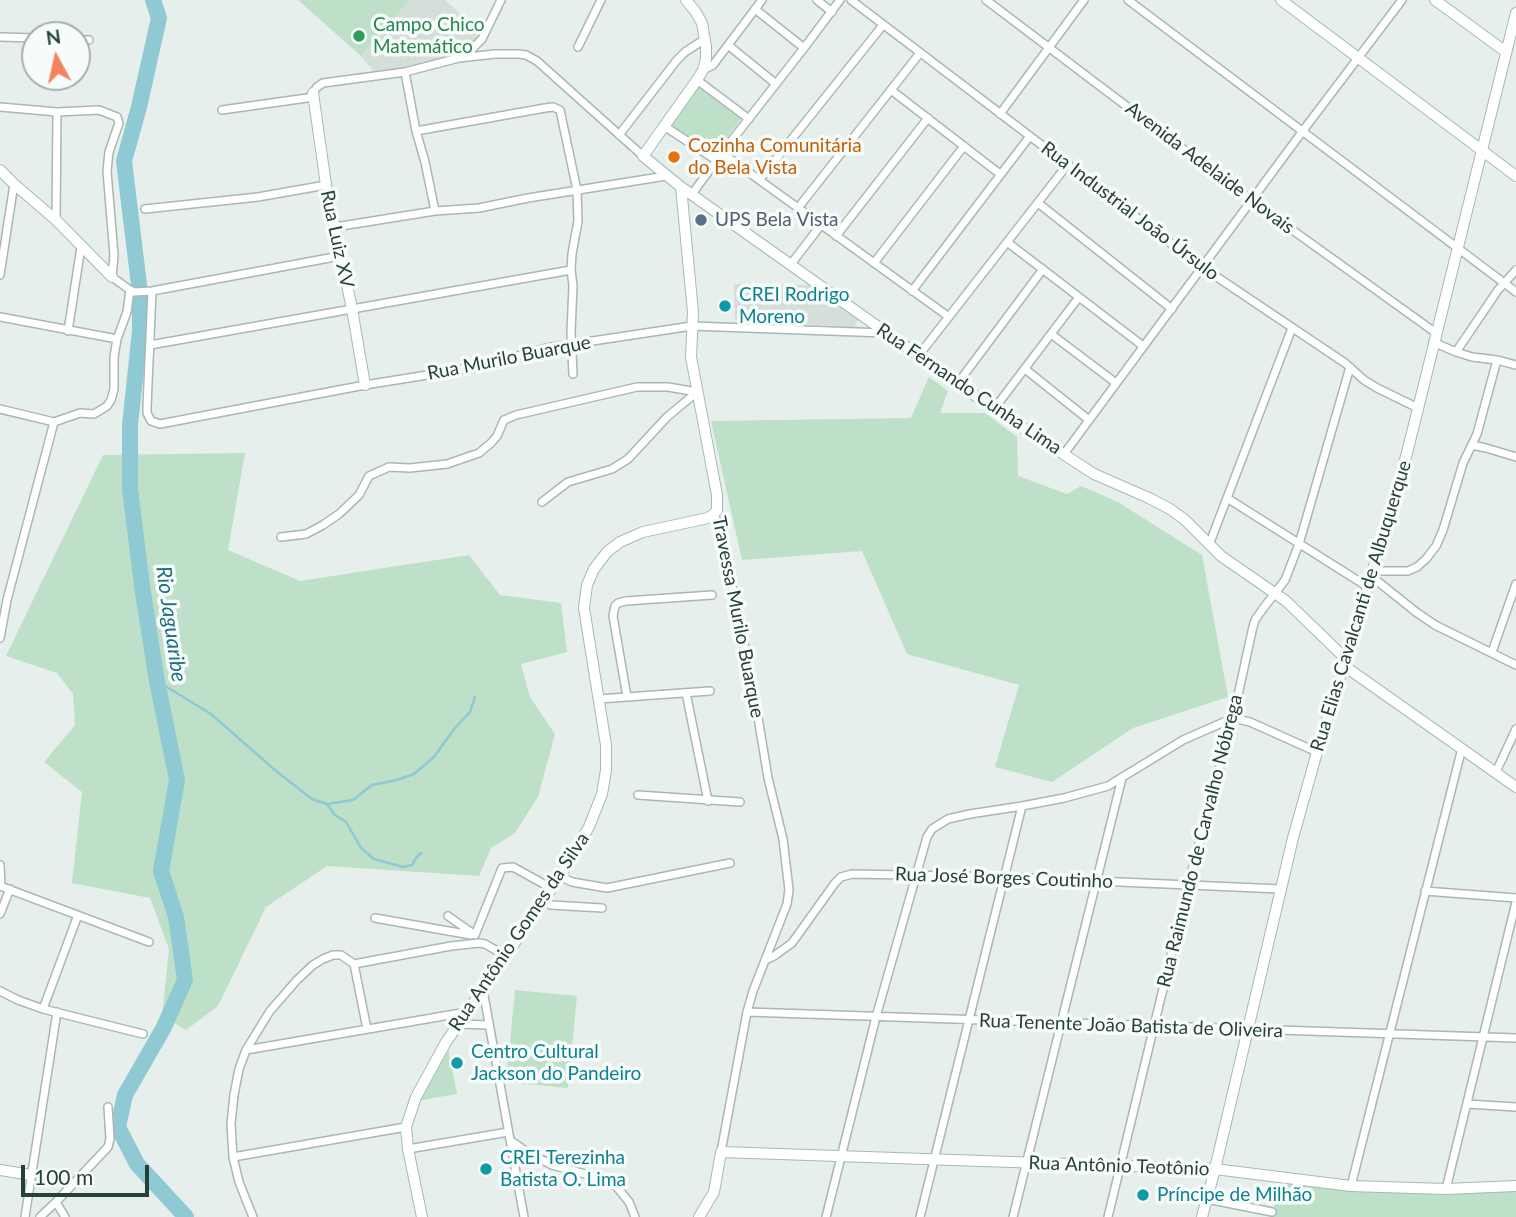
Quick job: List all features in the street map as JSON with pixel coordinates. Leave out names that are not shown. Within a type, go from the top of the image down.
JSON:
[{"type":"street","points":[[222,110],[313,95],[323,83],[405,72],[459,58],[482,39],[501,0]]},
{"type":"street","points":[[578,47],[601,0]]},
{"type":"street","points":[[643,156],[703,70],[706,59],[702,23],[686,0]]},
{"type":"street","points":[[703,70],[713,65],[762,0]]},
{"type":"street","points":[[817,0],[832,12]]},
{"type":"street","points":[[692,194],[839,0]]},
{"type":"street","name":"Rua Industrial João Úrsulo","points":[[851,0],[1202,267],[1350,367],[1364,380],[1418,408]]},
{"type":"street","name":"Avenida Adelaide Novais","points":[[986,0],[1456,352],[1516,365]]},
{"type":"street","points":[[1000,114],[1084,0]]},
{"type":"street","points":[[1128,0],[1516,292]]},
{"type":"street","points":[[1281,0],[1516,176]]},
{"type":"street","points":[[1064,454],[1402,0]]},
{"type":"street","points":[[1435,0],[1516,59]]},
{"type":"street","points":[[755,9],[804,48]]},
{"type":"street","name":"Rua Elias Cavalcanti de Albuquerque","points":[[1202,1217],[1281,889],[1317,752],[1418,408],[1516,13]]},
{"type":"street","points":[[760,179],[883,25]]},
{"type":"street","points":[[0,37],[21,38]]},
{"type":"street","points":[[619,135],[677,60],[705,39]]},
{"type":"street","points":[[728,45],[776,84]]},
{"type":"street","name":"Rua Fernando Cunha Lima","points":[[459,58],[511,53],[532,58],[666,176],[886,333],[994,409],[1094,474],[1170,509],[1221,555],[1297,610],[1344,661],[1516,787]]},
{"type":"street","points":[[798,208],[920,53]]},
{"type":"street","points":[[405,72],[435,211]]},
{"type":"street","points":[[697,80],[749,119]]},
{"type":"street","points":[[891,90],[1000,174]]},
{"type":"street","name":"Rua Luiz XV","points":[[313,95],[326,185],[365,385]]},
{"type":"street","points":[[0,107],[57,112],[99,110],[118,120],[107,171],[114,255],[112,277]]},
{"type":"street","points":[[416,131],[545,108],[557,108],[562,114],[577,190],[578,221],[571,270],[573,374]]},
{"type":"street","points":[[56,220],[57,112]]},
{"type":"street","points":[[836,236],[928,118]]},
{"type":"street","points":[[664,126],[716,160]]},
{"type":"street","points":[[912,291],[1030,136]]},
{"type":"street","points":[[874,263],[964,146]]},
{"type":"street","points":[[722,153],[949,317]]},
{"type":"street","points":[[919,355],[1068,164]]},
{"type":"street","points":[[0,170],[56,220],[112,277],[132,291],[150,292],[340,256]]},
{"type":"street","points":[[335,227],[486,206],[666,176]]},
{"type":"street","points":[[0,275],[14,184]]},
{"type":"street","points":[[145,209],[258,197],[326,185]]},
{"type":"street","name":"Travessa Murilo Buarque","points":[[681,187],[693,312],[691,357],[717,495],[717,510],[714,514],[720,529],[789,877],[787,904],[752,991],[721,1152]]},
{"type":"street","points":[[1038,203],[1172,309]]},
{"type":"street","points":[[791,264],[821,225]]},
{"type":"street","points":[[1007,242],[1143,346]]},
{"type":"street","points":[[68,331],[81,247]]},
{"type":"street","points":[[958,383],[1043,269]]},
{"type":"street","points":[[150,292],[150,345],[571,270]]},
{"type":"street","points":[[1456,352],[1498,290],[1516,270]]},
{"type":"street","points":[[0,409],[54,422],[80,413],[94,414],[107,406],[114,388],[117,339],[132,291]]},
{"type":"street","points":[[994,409],[1079,297]]},
{"type":"street","points":[[0,317],[117,339]]},
{"type":"street","name":"Rua Murilo Buarque","points":[[150,345],[148,418],[160,424],[365,385],[477,367],[546,348],[692,326],[886,333]]},
{"type":"street","points":[[1209,545],[1292,328]]},
{"type":"street","points":[[1051,334],[1116,383]]},
{"type":"street","points":[[1370,578],[1417,568],[1436,547],[1464,463],[1477,434],[1497,360]]},
{"type":"street","name":"Rua Raimundo de Carvalho Nóbrega","points":[[1108,1217],[1255,620],[1285,580],[1299,544],[1350,367]]},
{"type":"street","points":[[1025,369],[1089,420]]},
{"type":"street","points":[[282,537],[306,534],[331,520],[359,495],[369,476],[389,467],[447,464],[479,453],[497,436],[505,421],[516,415],[637,387],[668,387],[697,392]]},
{"type":"street","points":[[542,502],[568,482],[612,469],[628,459],[667,417],[697,392]]},
{"type":"street","points":[[0,638],[4,600],[54,422]]},
{"type":"street","points":[[1472,445],[1516,457]]},
{"type":"street","points":[[1227,498],[1299,544],[1370,578],[1425,619],[1516,665]]},
{"type":"street","name":"Rua Antônio Gomes da Silva","points":[[422,1217],[406,1127],[416,1097],[458,1024],[560,876],[589,827],[602,794],[607,745],[584,608],[587,585],[594,569],[607,552],[620,542],[643,531],[708,518],[714,514]]},
{"type":"street","points":[[1492,652],[1516,584]]},
{"type":"street","points":[[627,697],[613,616],[615,606],[626,601],[712,595]]},
{"type":"street","points":[[599,699],[709,691]]},
{"type":"street","points":[[686,693],[708,801]]},
{"type":"street","points":[[826,1217],[876,1017],[927,837],[932,829],[940,823],[970,814],[1022,806],[1108,786],[1183,740],[1233,718],[1250,722],[1317,752]]},
{"type":"street","points":[[1496,772],[1516,729]]},
{"type":"street","points":[[1351,1186],[1462,748]]},
{"type":"street","points":[[1013,1217],[1122,778]]},
{"type":"street","points":[[638,795],[740,802]]},
{"type":"street","points":[[920,1217],[1022,806]]},
{"type":"street","points":[[560,876],[572,882],[607,888],[730,863]]},
{"type":"street","points":[[0,866],[1,886],[149,942]]},
{"type":"street","points":[[477,939],[502,869],[513,867],[551,888]]},
{"type":"street","name":"Rua José Borges Coutinho","points":[[765,960],[792,943],[841,877],[852,874],[1097,880],[1281,889]]},
{"type":"street","points":[[0,914],[10,889]]},
{"type":"street","points":[[1425,891],[1516,900],[1446,1189]]},
{"type":"street","points":[[542,901],[551,905],[602,908]]},
{"type":"street","points":[[43,1009],[78,915]]},
{"type":"street","points":[[448,916],[506,957]]},
{"type":"street","points":[[375,918],[477,939]]},
{"type":"street","points":[[354,964],[477,939]]},
{"type":"street","points":[[253,1217],[239,1182],[233,1157],[231,1124],[239,1069],[246,1050],[270,1011],[289,988],[313,965],[333,955],[346,958],[354,964],[367,1030]]},
{"type":"street","points":[[483,990],[524,1217]]},
{"type":"street","points":[[0,991],[43,1009],[143,1034]]},
{"type":"street","points":[[25,1217],[57,1012]]},
{"type":"street","points":[[246,1050],[467,1012]]},
{"type":"street","name":"Rua Tenente João Batista de Oliveira","points":[[747,1012],[1516,1038]]},
{"type":"street","points":[[458,1024],[489,1025]]},
{"type":"street","points":[[1466,1104],[1516,1107]]},
{"type":"street","points":[[40,1217],[108,1147],[108,1107]]},
{"type":"street","points":[[233,1157],[406,1127]]},
{"type":"street","points":[[408,1149],[509,1136],[527,1152],[552,1165],[596,1177],[615,1186],[629,1202],[635,1217]]},
{"type":"street","points":[[699,1217],[714,1192],[721,1152]]},
{"type":"street","name":"Rua Antônio Teotônio","points":[[721,1152],[1215,1169],[1351,1186],[1446,1189],[1516,1186]]},
{"type":"street","points":[[0,1170],[31,1175]]},
{"type":"street","points":[[1207,1199],[1272,1212]]},
{"type":"street","points":[[56,1202],[65,1217]]},
{"type":"shaded area","points":[[409,0],[445,0],[484,35],[469,54],[378,77],[361,56]]},
{"type":"shaded area","points":[[734,284],[809,285],[858,320],[854,327],[735,320]]},
{"type":"green space","name":"Campo Chico Matemático","points":[[298,0],[409,0],[361,56]]},
{"type":"green space","points":[[698,87],[741,119],[714,155],[670,124]]},
{"type":"green space","points":[[929,377],[948,391],[940,413],[985,413],[1017,437],[1018,476],[1067,494],[1081,486],[1118,502],[1202,555],[1228,697],[1133,728],[1052,782],[995,767],[1019,685],[907,654],[862,551],[742,560],[711,421],[911,418]]},
{"type":"green space","points":[[245,453],[228,550],[300,581],[469,555],[500,595],[561,603],[567,652],[521,664],[530,697],[555,734],[538,797],[515,833],[491,848],[479,876],[327,866],[266,907],[218,1006],[186,1030],[162,1016],[169,949],[150,898],[72,883],[82,792],[44,762],[75,725],[73,694],[57,673],[6,656],[103,455]]},
{"type":"green space","points":[[515,990],[577,996],[568,1088],[506,1082]]},
{"type":"green space","points":[[447,1043],[457,1094],[416,1101]]},
{"type":"green space","points":[[1280,1183],[1419,1191],[1516,1188],[1516,1217],[1271,1217]]},
{"type":"waterway","name":"Rio Jaguaribe","points":[[153,0],[159,18],[124,161],[140,293],[140,331],[130,425],[130,489],[157,681],[177,780],[161,871],[176,917],[185,980],[163,1029],[125,1095],[118,1127],[137,1164],[186,1217]]},
{"type":"waterway","points":[[157,681],[211,714],[312,799],[327,804],[353,800],[372,785],[414,774],[434,757],[470,712],[475,697]]},
{"type":"waterway","points":[[327,804],[335,815],[346,822],[361,848],[374,859],[403,867],[412,865],[421,853]]},
{"type":"place","name":"Campo Chico Matemático","points":[[359,36]]},
{"type":"place","name":"Cozinha Comunitária do Bela Vista","points":[[674,157]]},
{"type":"place","name":"UPS Bela Vista","points":[[701,220]]},
{"type":"place","name":"CREI Rodrigo Moreno","points":[[725,306]]},
{"type":"place","name":"Centro Cultural Jackson do Pandeiro","points":[[457,1063]]},
{"type":"place","name":"CREI Terezinha Batista O. Lima","points":[[486,1169]]},
{"type":"place","name":"Príncipe de Milhão","points":[[1143,1195]]}]
